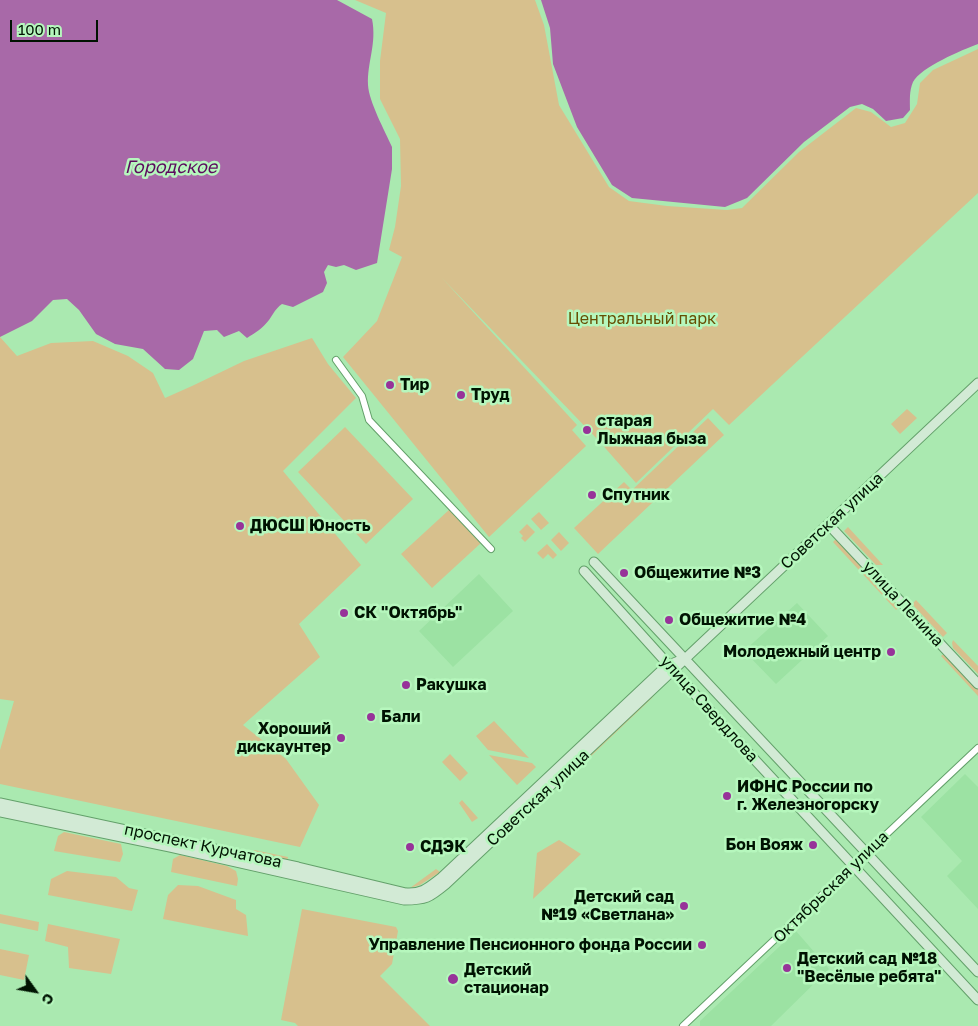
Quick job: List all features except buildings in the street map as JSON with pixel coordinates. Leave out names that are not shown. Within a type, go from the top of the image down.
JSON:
[{"type":"main road","name":"Советская улица","points":[[405,896],[423,899],[444,881],[671,668],[686,658],[978,384]]},
{"type":"main road","name":"улица Ленина","points":[[828,524],[978,684]]},
{"type":"main road","name":"улица Свердлова","points":[[594,562],[686,658],[978,972]]},
{"type":"main road","name":"улица Свердлова","points":[[584,571],[671,668],[978,1000]]},
{"type":"main road","name":"проспект Курчатова","points":[[0,803],[405,896]]},
{"type":"main road","name":"проспект Курчатова","points":[[0,812],[297,872]]},
{"type":"street","points":[[336,360],[362,396],[369,420],[491,549]]},
{"type":"street","name":"Октябрьская улица","points":[[683,1026],[978,748]]},
{"type":"shaded area","points":[[479,574],[513,611],[453,667],[419,631]]},
{"type":"shaded area","points":[[797,603],[828,636],[776,684],[744,651]]},
{"type":"shaded area","points":[[965,774],[978,787],[978,909],[947,876],[962,861],[921,817]]},
{"type":"shaded area","points":[[796,931],[829,969],[771,1026],[700,1026],[700,1021]]},
{"type":"green space","name":"Центральный парк","points":[[355,0],[535,0],[544,25],[559,105],[609,187],[629,201],[667,206],[727,210],[742,208],[799,152],[856,108],[871,112],[891,127],[905,123],[917,104],[920,83],[933,70],[978,49],[978,193],[729,425],[713,409],[636,483],[599,441],[442,278],[577,425],[572,430],[586,446],[489,537],[343,357],[377,321],[402,257],[389,250],[395,227],[401,186],[400,139],[380,99],[380,61],[386,13]]},
{"type":"green space","points":[[0,337],[17,356],[51,343],[93,341],[128,356],[153,373],[165,398],[244,361],[312,338],[328,364],[356,398],[283,471],[361,565],[299,624],[320,657],[243,725],[286,759],[319,805],[300,847],[0,784],[0,750],[14,701],[0,699]]},
{"type":"green space","points":[[907,409],[917,418],[900,434],[891,424]]},
{"type":"green space","points":[[708,418],[724,435],[598,554],[574,528],[624,482],[632,490]]},
{"type":"green space","points":[[345,427],[413,499],[366,544],[298,472]]},
{"type":"green space","points":[[450,509],[481,543],[432,588],[401,554]]},
{"type":"green space","points":[[539,512],[549,523],[541,530],[531,519]]},
{"type":"green space","points":[[527,524],[535,532],[525,542],[519,532]]},
{"type":"green space","points":[[848,527],[883,565],[876,565],[844,531]]},
{"type":"green space","points":[[559,532],[569,543],[561,551],[551,540]]},
{"type":"green space","points":[[838,537],[902,605],[896,610],[833,542]]},
{"type":"green space","points":[[547,544],[557,555],[553,559],[548,554],[543,559],[537,553]]},
{"type":"green space","points":[[916,600],[947,633],[943,637],[912,604]]},
{"type":"green space","points":[[953,640],[978,666],[978,674],[953,648]]},
{"type":"green space","points":[[946,652],[978,687],[978,696],[941,656]]},
{"type":"green space","points":[[666,681],[651,699],[590,757],[588,754]]},
{"type":"green space","points":[[494,721],[529,758],[488,750],[476,736]]},
{"type":"green space","points":[[450,754],[468,773],[460,781],[442,762]]},
{"type":"green space","points":[[489,755],[532,763],[536,767],[517,785]]},
{"type":"green space","points":[[462,800],[478,818],[472,822],[459,803]]},
{"type":"green space","points":[[64,832],[121,844],[123,854],[120,862],[54,851],[58,836]]},
{"type":"green space","points":[[559,840],[581,854],[533,899],[537,853]]},
{"type":"green space","points":[[254,850],[288,857],[287,862],[253,855]]},
{"type":"green space","points":[[180,855],[227,866],[236,871],[237,886],[171,872],[173,859]]},
{"type":"green space","points":[[436,869],[440,872],[420,885],[410,888]]},
{"type":"green space","points":[[67,871],[116,877],[129,888],[138,890],[132,911],[48,895],[51,879]]},
{"type":"green space","points":[[178,885],[198,886],[236,900],[236,909],[246,915],[248,936],[163,919],[168,895]]},
{"type":"green space","points":[[302,909],[396,927],[398,931],[392,964],[380,976],[430,1026],[298,1026],[295,1023],[281,1020]]},
{"type":"green space","points":[[0,914],[39,922],[38,931],[0,923]]},
{"type":"green space","points":[[48,924],[120,939],[111,974],[69,968],[68,947],[45,941]]},
{"type":"green space","points":[[0,949],[29,955],[24,980],[0,975]]},
{"type":"water","name":"Городское","points":[[0,0],[337,0],[372,19],[373,45],[368,77],[369,92],[374,108],[392,147],[392,169],[377,263],[356,270],[344,265],[336,267],[328,265],[324,272],[327,283],[323,292],[293,307],[282,304],[264,325],[247,338],[239,331],[224,337],[217,330],[204,331],[193,359],[179,370],[165,369],[143,349],[115,344],[96,334],[79,310],[67,299],[53,300],[32,321],[0,337]]},
{"type":"water","points":[[541,0],[978,0],[978,44],[942,60],[917,76],[911,89],[910,110],[903,118],[886,121],[873,109],[862,104],[850,107],[804,142],[747,198],[725,207],[632,198],[612,185],[577,127],[553,64],[550,28]]},
{"type":"place","name":"Тир","points":[[390,385]]},
{"type":"place","name":"Труд","points":[[461,395]]},
{"type":"place","name":"старая Лыжная быза","points":[[587,430]]},
{"type":"place","name":"Спутник","points":[[592,495]]},
{"type":"place","name":"ДЮСШ Юность","points":[[240,526]]},
{"type":"place","name":"Общежитие №3","points":[[624,573]]},
{"type":"place","name":"СК \"Октябрь\"","points":[[344,613]]},
{"type":"place","name":"Общежитие №4","points":[[669,620]]},
{"type":"place","name":"Молодежный центр","points":[[891,652]]},
{"type":"place","name":"Ракушка","points":[[406,685]]},
{"type":"place","name":"Бали","points":[[371,717]]},
{"type":"place","name":"Хороший дискаунтер","points":[[341,738]]},
{"type":"place","name":"ИФНС России по г. Железногорску","points":[[727,796]]},
{"type":"place","name":"Бон Вояж","points":[[813,845]]},
{"type":"place","name":"СДЭК","points":[[410,847]]},
{"type":"place","name":"Детский сад №19 «Светлана»","points":[[684,906]]},
{"type":"place","name":"Управление Пенсионного фонда России","points":[[702,945]]},
{"type":"place","name":"Детский сад №18 \"Весёлые ребята\"","points":[[787,968]]},
{"type":"place","name":"Детский стационар","points":[[453,979]]}]
